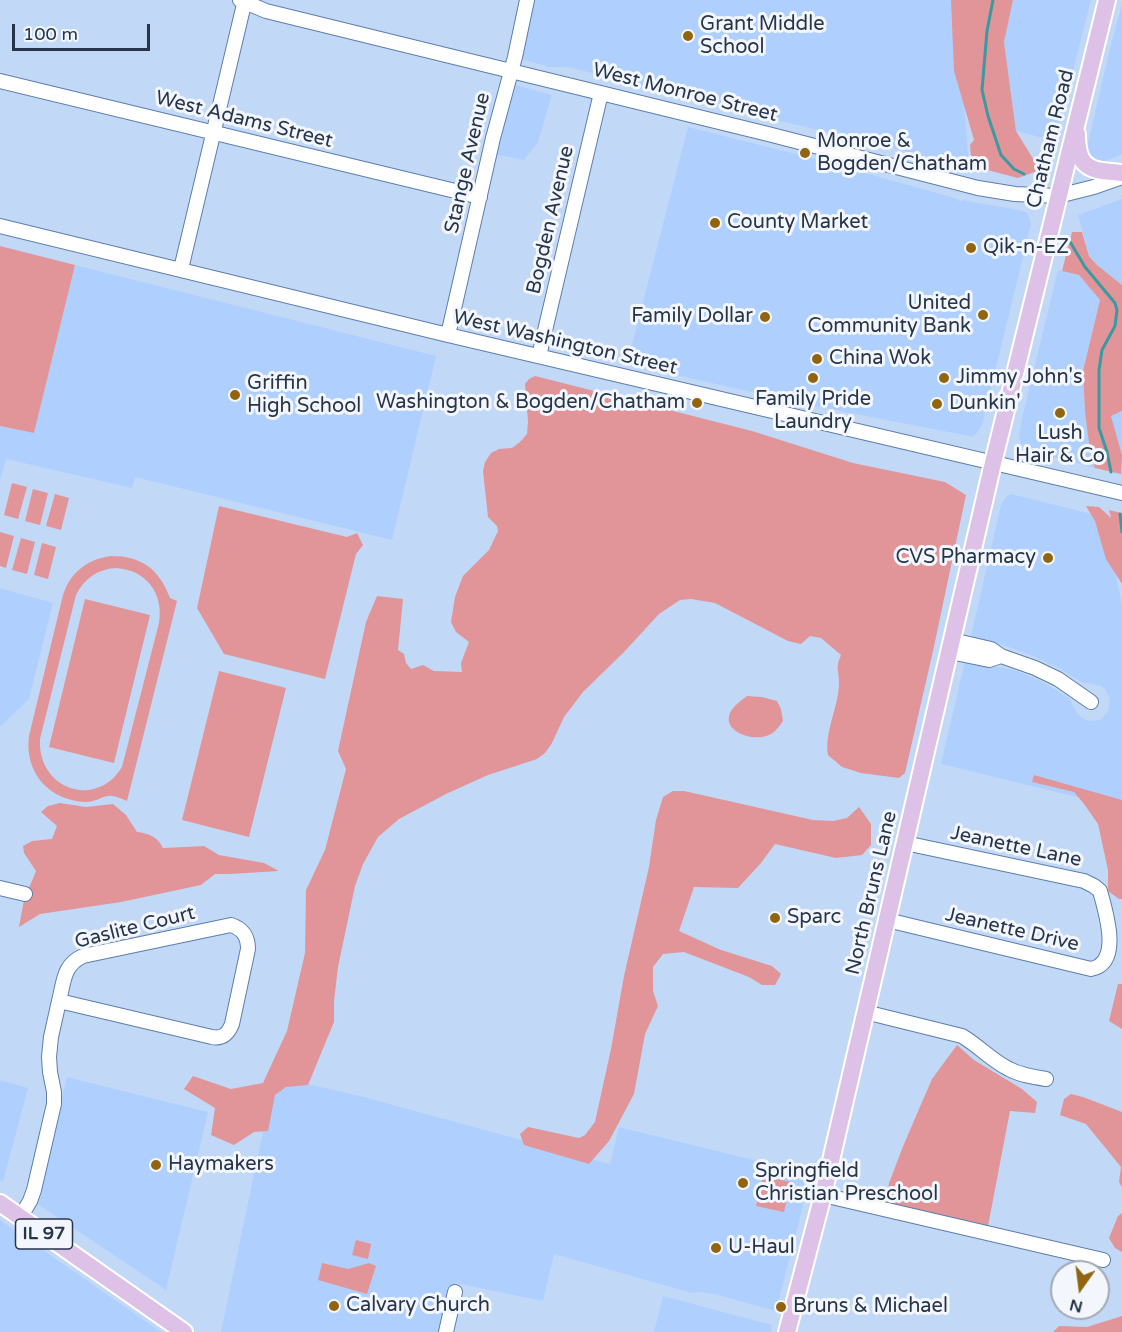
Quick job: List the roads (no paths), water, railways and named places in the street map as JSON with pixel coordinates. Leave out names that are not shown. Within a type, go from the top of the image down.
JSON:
[{"type":"main road","name":"Chatham Road","points":[[993,463],[1107,0]]},
{"type":"main road","points":[[1077,120],[1077,147],[1083,163],[1092,169],[1122,175]]},
{"type":"main road","name":"North Bruns Lane","points":[[787,1332],[823,1195],[993,463]]},
{"type":"main road","name":"IL 97","points":[[0,1203],[184,1332]]},
{"type":"street","name":"Stange Avenue","points":[[447,335],[527,0]]},
{"type":"street","name":"West Monroe Street","points":[[243,1],[266,11],[807,143],[973,187],[1015,194],[1058,196],[1094,187],[1122,175]]},
{"type":"street","points":[[181,269],[243,1]]},
{"type":"street","name":"West Adams Street","points":[[0,81],[480,197]]},
{"type":"street","name":"Bogden Avenue","points":[[539,357],[601,93]]},
{"type":"street","name":"West Washington Street","points":[[0,226],[539,357],[1122,493]]},
{"type":"street","points":[[951,646],[991,649],[1001,656],[1045,672],[1091,702]]},
{"type":"street","name":"Jeanette Lane","points":[[905,843],[1084,881],[1100,891],[1112,943]]},
{"type":"street","points":[[0,888],[25,894]]},
{"type":"street","name":"Jeanette Drive","points":[[887,920],[1091,969],[1099,968],[1105,963],[1110,955],[1112,943]]},
{"type":"street","name":"Gaslite Court","points":[[231,926],[242,930],[247,937],[248,949],[232,1024],[226,1035],[222,1037],[212,1037],[59,1001],[67,968],[83,956],[231,926]]},
{"type":"street","points":[[20,1218],[34,1190],[53,1111],[54,1092],[49,1058],[59,1001]]},
{"type":"street","points":[[865,1012],[962,1036],[1008,1069],[1046,1079]]},
{"type":"street","points":[[823,1195],[1103,1260]]},
{"type":"street","points":[[446,1332],[455,1292]]},
{"type":"waterway","points":[[993,0],[987,31],[982,90],[1001,155],[1014,169],[1024,174]]},
{"type":"waterway","points":[[1069,240],[1085,267],[1115,303],[1117,310],[1115,326],[1102,350],[1099,370],[1099,428],[1111,472]]},
{"type":"waterway","points":[[1120,514],[1122,532]]},
{"type":"place","name":"Grant Middle School","points":[[688,36]]},
{"type":"place","name":"Monroe & Bogden/Chatham","points":[[805,153]]},
{"type":"place","name":"County Market","points":[[715,223]]},
{"type":"place","name":"Qik-n-EZ","points":[[971,248]]},
{"type":"place","name":"United Community Bank","points":[[983,315]]},
{"type":"place","name":"Family Dollar","points":[[765,317]]},
{"type":"place","name":"China Wok","points":[[817,359]]},
{"type":"place","name":"Family Pride Laundry","points":[[813,378]]},
{"type":"place","name":"Jimmy John's","points":[[944,378]]},
{"type":"place","name":"Griffin High School","points":[[235,395]]},
{"type":"place","name":"Washington & Bogden/Chatham","points":[[697,403]]},
{"type":"place","name":"Dunkin'","points":[[937,404]]},
{"type":"place","name":"Lush Hair & Co","points":[[1060,413]]},
{"type":"place","name":"CVS Pharmacy","points":[[1048,558]]},
{"type":"place","name":"Sparc","points":[[775,918]]},
{"type":"place","name":"Haymakers","points":[[156,1165]]},
{"type":"place","name":"Springfield Christian Preschool","points":[[743,1183]]},
{"type":"place","name":"U-Haul","points":[[716,1248]]},
{"type":"place","name":"Calvary Church","points":[[334,1306]]},
{"type":"place","name":"Bruns & Michael","points":[[781,1307]]}]
